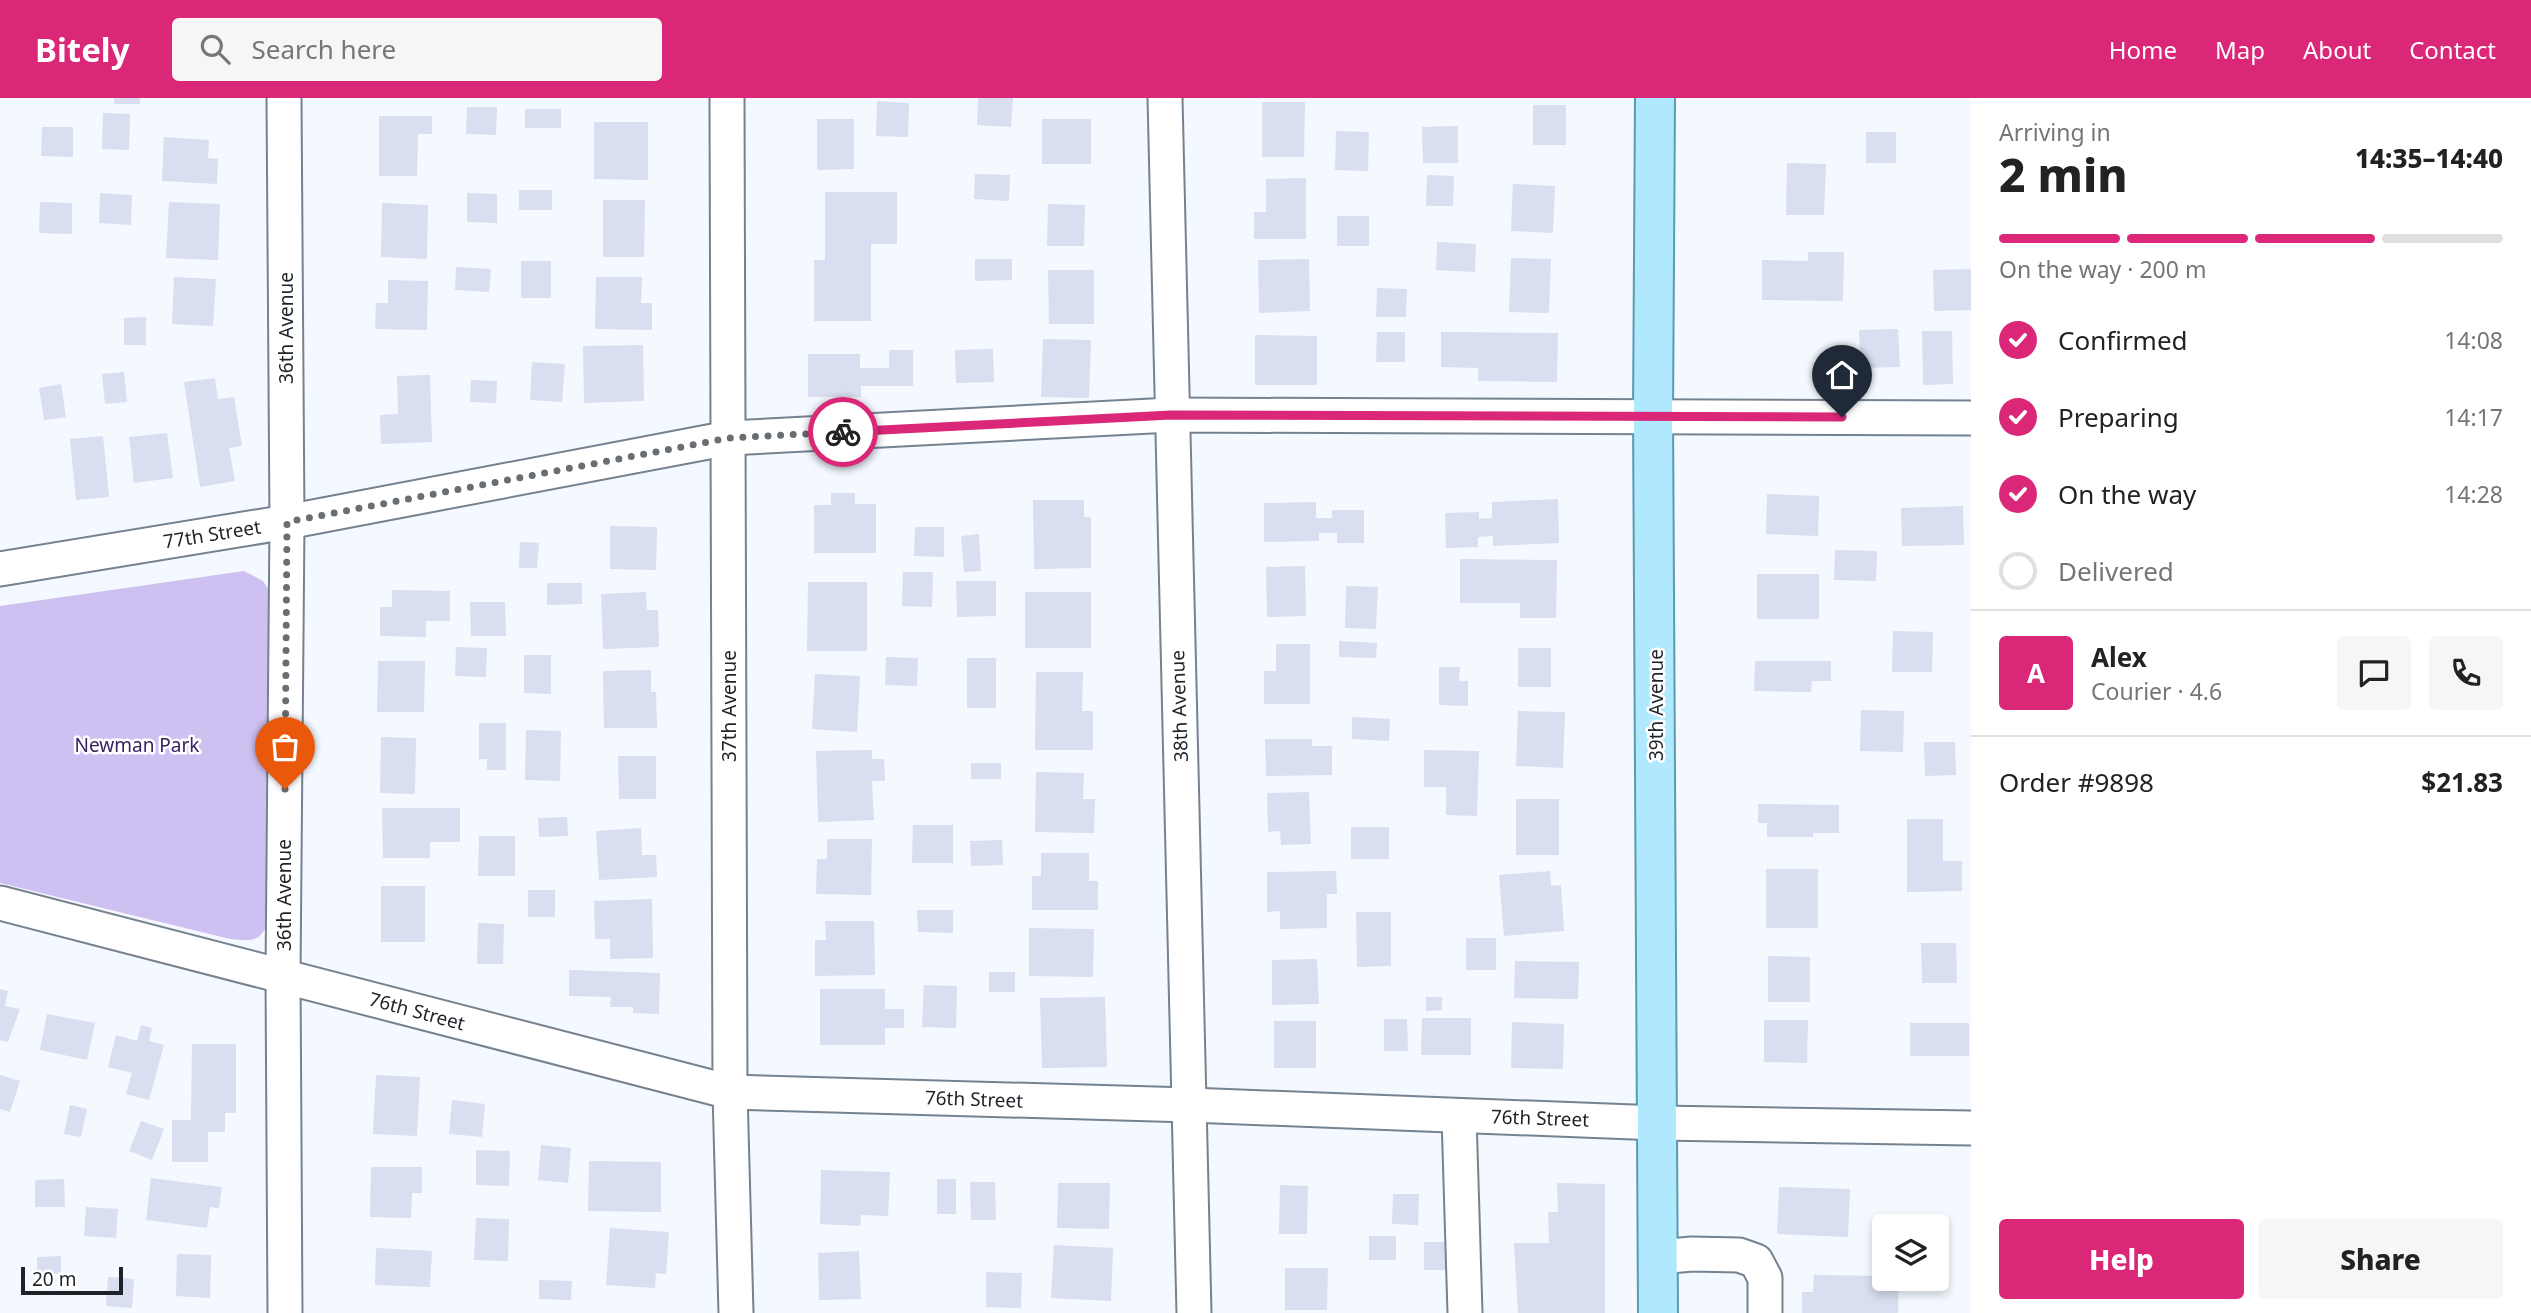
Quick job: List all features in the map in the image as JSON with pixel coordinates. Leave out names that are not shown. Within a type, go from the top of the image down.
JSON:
[{"type":"main road","name":"39th Avenue","points":[[1655,98],[1653,415],[1658,1313]]},
{"type":"street","name":"36th Avenue","points":[[284,98],[287,522],[283,976],[285,1313]]},
{"type":"street","name":"37th Avenue","points":[[727,98],[730,1092],[736,1313]]},
{"type":"street","name":"38th Avenue","points":[[1165,98],[1194,1313]]},
{"type":"street","name":"77th Street","points":[[0,569],[287,522],[729,438],[1171,415],[1971,418]]},
{"type":"street","name":"76th Street","points":[[0,903],[730,1092],[1190,1105],[1659,1123],[1971,1128]]},
{"type":"street","points":[[1459,1116],[1465,1313]]},
{"type":"street","points":[[1658,1257],[1692,1254],[1739,1255],[1756,1261],[1765,1278],[1765,1313]]},
{"type":"green space","name":"Newman Park","points":[[244,571],[263,581],[275,599],[271,916],[264,931],[252,940],[230,939],[0,883],[0,606]]},
{"type":"building","points":[[114,98],[140,98],[140,104],[114,104]]},
{"type":"building","points":[[978,98],[1013,98],[1011,127],[977,125]]},
{"type":"building","points":[[877,101],[909,103],[908,137],[876,136]]},
{"type":"building","points":[[1262,102],[1305,102],[1304,157],[1262,157]]},
{"type":"building","points":[[1533,105],[1566,105],[1566,145],[1533,145]]},
{"type":"building","points":[[467,107],[497,107],[496,135],[466,134]]},
{"type":"building","points":[[525,109],[561,109],[561,128],[525,128]]},
{"type":"building","points":[[103,113],[130,114],[129,150],[102,149]]},
{"type":"building","points":[[379,116],[432,116],[432,134],[418,134],[417,176],[379,176]]},
{"type":"building","points":[[817,119],[854,119],[854,169],[817,170]]},
{"type":"building","points":[[1042,119],[1091,119],[1091,164],[1042,164]]},
{"type":"building","points":[[594,122],[648,122],[648,180],[594,179]]},
{"type":"building","points":[[1458,126],[1458,163],[1423,163],[1422,127]]},
{"type":"building","points":[[42,127],[73,127],[73,157],[41,156]]},
{"type":"building","points":[[1336,131],[1369,132],[1368,171],[1335,170]]},
{"type":"building","points":[[1866,132],[1896,132],[1896,163],[1866,163]]},
{"type":"building","points":[[164,137],[209,140],[208,158],[218,159],[217,184],[162,181]]},
{"type":"building","points":[[1787,163],[1826,164],[1824,215],[1786,215]]},
{"type":"building","points":[[975,174],[1010,175],[1009,201],[974,199]]},
{"type":"building","points":[[1427,175],[1454,176],[1453,206],[1426,206]]},
{"type":"building","points":[[1306,178],[1306,239],[1254,239],[1254,212],[1266,212],[1266,179]]},
{"type":"building","points":[[1513,184],[1555,186],[1553,233],[1511,231]]},
{"type":"building","points":[[519,190],[552,190],[552,210],[519,210]]},
{"type":"building","points":[[825,192],[897,192],[897,244],[871,244],[871,321],[814,321],[814,260],[825,260]]},
{"type":"building","points":[[100,193],[132,195],[131,225],[99,223]]},
{"type":"building","points":[[467,193],[497,194],[497,223],[467,222]]},
{"type":"building","points":[[603,200],[645,200],[644,257],[603,257]]},
{"type":"building","points":[[40,202],[72,203],[72,234],[39,233]]},
{"type":"building","points":[[169,202],[220,204],[218,260],[166,258]]},
{"type":"building","points":[[382,203],[428,205],[427,259],[381,257]]},
{"type":"building","points":[[1048,204],[1085,205],[1084,246],[1047,246]]},
{"type":"building","points":[[1337,216],[1369,216],[1369,246],[1337,246]]},
{"type":"building","points":[[1437,242],[1476,244],[1475,272],[1436,270]]},
{"type":"building","points":[[1808,252],[1844,252],[1843,301],[1762,300],[1762,260],[1808,261]]},
{"type":"building","points":[[1511,258],[1551,259],[1549,313],[1509,312]]},
{"type":"building","points":[[975,259],[1012,259],[1012,280],[975,281]]},
{"type":"building","points":[[1309,259],[1310,311],[1259,313],[1258,260]]},
{"type":"building","points":[[521,261],[551,261],[551,298],[521,298]]},
{"type":"building","points":[[456,267],[491,269],[489,292],[455,290]]},
{"type":"building","points":[[1971,269],[1971,310],[1934,311],[1933,270]]},
{"type":"building","points":[[1048,270],[1094,270],[1094,324],[1049,324]]},
{"type":"building","points":[[174,277],[216,279],[213,326],[172,324]]},
{"type":"building","points":[[596,277],[642,277],[641,303],[652,303],[652,330],[595,329]]},
{"type":"building","points":[[388,280],[428,281],[427,330],[375,329],[376,303],[388,303]]},
{"type":"building","points":[[1377,288],[1407,289],[1406,317],[1376,317]]},
{"type":"building","points":[[146,317],[146,345],[124,345],[124,318]]},
{"type":"building","points":[[1898,329],[1900,367],[1861,368],[1859,330]]},
{"type":"building","points":[[1922,331],[1952,331],[1953,384],[1923,385]]},
{"type":"building","points":[[1377,332],[1405,332],[1405,362],[1376,362]]},
{"type":"building","points":[[1441,332],[1558,333],[1557,382],[1478,381],[1478,368],[1441,367]]},
{"type":"building","points":[[1255,335],[1317,336],[1317,385],[1255,385]]},
{"type":"building","points":[[1043,339],[1091,340],[1089,398],[1041,397]]},
{"type":"building","points":[[643,345],[644,401],[584,403],[583,346]]},
{"type":"building","points":[[993,349],[994,382],[956,383],[955,350]]},
{"type":"building","points":[[889,350],[913,350],[913,386],[861,386],[861,397],[808,397],[808,354],[860,354],[860,368],[889,368]]},
{"type":"building","points":[[532,362],[565,364],[562,402],[530,400]]},
{"type":"building","points":[[124,372],[127,402],[105,404],[102,374]]},
{"type":"building","points":[[430,375],[432,442],[381,444],[380,415],[398,414],[397,376]]},
{"type":"building","points":[[215,378],[218,399],[234,397],[242,446],[229,448],[235,481],[200,487],[184,382]]},
{"type":"building","points":[[471,380],[497,381],[496,403],[470,402]]},
{"type":"building","points":[[61,384],[66,417],[44,420],[39,388]]},
{"type":"building","points":[[167,433],[173,478],[134,483],[129,437]]},
{"type":"building","points":[[103,436],[109,497],[76,500],[70,439]]},
{"type":"building","points":[[831,493],[855,493],[855,504],[876,504],[876,553],[814,553],[814,505],[831,505]]},
{"type":"building","points":[[1767,494],[1819,496],[1818,536],[1766,534]]},
{"type":"building","points":[[1558,499],[1559,543],[1493,546],[1493,536],[1478,537],[1478,547],[1446,548],[1445,513],[1479,512],[1479,519],[1492,518],[1492,502]]},
{"type":"building","points":[[1033,500],[1084,500],[1084,517],[1091,517],[1091,568],[1034,569]]},
{"type":"building","points":[[1316,502],[1316,518],[1332,518],[1332,510],[1364,510],[1364,543],[1337,543],[1337,533],[1319,533],[1319,541],[1264,542],[1264,503]]},
{"type":"building","points":[[1963,506],[1964,545],[1902,546],[1901,508]]},
{"type":"building","points":[[610,526],[657,527],[656,570],[610,569]]},
{"type":"building","points":[[915,527],[944,527],[944,557],[914,556]]},
{"type":"building","points":[[979,534],[981,571],[964,572],[961,536]]},
{"type":"building","points":[[520,542],[539,543],[537,568],[519,568]]},
{"type":"building","points":[[1835,550],[1877,551],[1876,581],[1834,580]]},
{"type":"building","points":[[1460,559],[1557,560],[1556,618],[1520,618],[1520,603],[1460,603]]},
{"type":"building","points":[[1305,566],[1306,616],[1267,617],[1266,567]]},
{"type":"building","points":[[903,572],[933,572],[932,607],[902,606]]},
{"type":"building","points":[[1757,574],[1819,574],[1819,619],[1757,619]]},
{"type":"building","points":[[956,581],[996,581],[996,616],[957,617]]},
{"type":"building","points":[[808,582],[867,582],[867,651],[807,651]]},
{"type":"building","points":[[547,583],[582,583],[582,604],[547,605]]},
{"type":"building","points":[[1346,586],[1378,587],[1376,629],[1345,628]]},
{"type":"building","points":[[392,590],[450,591],[450,621],[426,621],[426,637],[380,636],[380,607],[392,607]]},
{"type":"building","points":[[646,592],[647,610],[658,610],[659,647],[603,649],[601,594]]},
{"type":"building","points":[[1025,592],[1091,592],[1091,648],[1025,648]]},
{"type":"building","points":[[470,602],[505,602],[506,636],[471,636]]},
{"type":"building","points":[[1893,631],[1933,632],[1932,672],[1892,672]]},
{"type":"building","points":[[1339,641],[1377,643],[1376,658],[1339,657]]},
{"type":"building","points":[[1276,644],[1310,644],[1310,704],[1264,704],[1264,671],[1276,671]]},
{"type":"building","points":[[456,647],[487,648],[486,677],[455,676]]},
{"type":"building","points":[[1518,648],[1551,648],[1551,687],[1518,687]]},
{"type":"building","points":[[524,655],[551,655],[551,694],[524,693]]},
{"type":"building","points":[[886,657],[918,658],[917,686],[885,685]]},
{"type":"building","points":[[967,658],[996,658],[996,708],[967,708]]},
{"type":"building","points":[[378,661],[425,661],[424,712],[377,712]]},
{"type":"building","points":[[1755,661],[1831,661],[1831,681],[1812,681],[1811,692],[1754,691]]},
{"type":"building","points":[[1439,667],[1460,667],[1459,681],[1468,681],[1468,706],[1439,705]]},
{"type":"building","points":[[651,670],[651,692],[656,692],[657,728],[604,728],[603,671]]},
{"type":"building","points":[[1036,672],[1083,672],[1082,711],[1093,711],[1093,750],[1035,750]]},
{"type":"building","points":[[815,674],[860,676],[857,732],[812,729]]},
{"type":"building","points":[[1861,710],[1904,711],[1903,752],[1860,751]]},
{"type":"building","points":[[1518,711],[1565,712],[1563,768],[1516,766]]},
{"type":"building","points":[[1352,717],[1390,719],[1389,741],[1352,739]]},
{"type":"building","points":[[479,723],[506,723],[506,770],[487,770],[487,759],[479,759]]},
{"type":"building","points":[[526,730],[561,731],[560,781],[525,780]]},
{"type":"building","points":[[381,737],[416,738],[415,794],[380,793]]},
{"type":"building","points":[[1265,739],[1312,739],[1312,746],[1332,746],[1332,775],[1266,776]]},
{"type":"building","points":[[1924,742],[1955,742],[1956,775],[1925,776]]},
{"type":"building","points":[[872,750],[872,759],[884,759],[885,781],[872,781],[874,820],[818,822],[816,751]]},
{"type":"building","points":[[1424,750],[1479,751],[1477,816],[1446,815],[1446,787],[1424,787]]},
{"type":"building","points":[[618,756],[656,756],[656,799],[619,799]]},
{"type":"building","points":[[971,763],[1001,763],[1001,779],[971,779]]},
{"type":"building","points":[[1036,772],[1084,773],[1083,799],[1095,799],[1094,833],[1035,832]]},
{"type":"building","points":[[1309,792],[1311,844],[1281,845],[1280,831],[1268,832],[1267,793]]},
{"type":"building","points":[[1516,799],[1559,799],[1559,855],[1516,855]]},
{"type":"building","points":[[1758,804],[1839,805],[1839,833],[1813,833],[1813,837],[1767,837],[1767,823],[1758,823]]},
{"type":"building","points":[[382,808],[460,808],[460,842],[430,842],[430,858],[383,858]]},
{"type":"building","points":[[567,817],[568,836],[539,837],[538,818]]},
{"type":"building","points":[[1907,819],[1943,819],[1943,861],[1962,861],[1962,891],[1907,892]]},
{"type":"building","points":[[913,825],[953,825],[953,863],[912,863]]},
{"type":"building","points":[[1351,827],[1389,827],[1389,859],[1351,859]]},
{"type":"building","points":[[641,828],[642,855],[656,855],[657,877],[599,880],[596,831]]},
{"type":"building","points":[[479,836],[515,836],[515,876],[478,876]]},
{"type":"building","points":[[827,839],[872,839],[871,895],[816,894],[817,859],[827,859]]},
{"type":"building","points":[[1002,840],[1003,865],[971,866],[970,841]]},
{"type":"building","points":[[1041,853],[1089,853],[1089,881],[1098,881],[1098,910],[1032,910],[1032,876],[1041,876]]},
{"type":"building","points":[[1766,869],[1818,869],[1818,928],[1766,928]]},
{"type":"building","points":[[1336,871],[1337,894],[1327,894],[1327,928],[1280,929],[1280,911],[1267,912],[1267,872]]},
{"type":"building","points":[[1550,871],[1551,886],[1561,885],[1564,931],[1504,936],[1499,875]]},
{"type":"building","points":[[381,886],[425,886],[425,942],[381,942]]},
{"type":"building","points":[[528,890],[555,890],[555,917],[528,917]]},
{"type":"building","points":[[652,899],[653,958],[610,959],[610,939],[595,939],[594,901]]},
{"type":"building","points":[[917,910],[953,910],[953,933],[918,932]]},
{"type":"building","points":[[1356,912],[1391,912],[1391,966],[1357,967]]},
{"type":"building","points":[[825,921],[874,921],[875,975],[815,976],[815,940],[826,940]]},
{"type":"building","points":[[478,923],[504,924],[503,964],[477,964]]},
{"type":"building","points":[[1029,928],[1094,929],[1093,977],[1029,976]]},
{"type":"building","points":[[1466,938],[1496,938],[1496,970],[1466,970]]},
{"type":"building","points":[[1921,943],[1956,943],[1957,983],[1922,983]]},
{"type":"building","points":[[1768,956],[1810,957],[1810,1002],[1768,1002]]},
{"type":"building","points":[[1317,959],[1319,1004],[1272,1005],[1272,960]]},
{"type":"building","points":[[1515,961],[1579,962],[1578,999],[1514,998]]},
{"type":"building","points":[[569,970],[660,973],[659,1014],[633,1013],[633,1007],[610,1007],[611,997],[569,996]]},
{"type":"building","points":[[989,972],[1015,972],[1015,992],[989,992]]},
{"type":"building","points":[[924,985],[957,986],[956,1028],[922,1027]]},
{"type":"building","points":[[0,989],[8,991],[5,1006],[20,1009],[8,1042],[0,1040]]},
{"type":"building","points":[[820,989],[885,989],[885,1009],[904,1009],[904,1028],[885,1028],[885,1045],[820,1045]]},
{"type":"building","points":[[1105,997],[1107,1067],[1042,1068],[1040,998]]},
{"type":"building","points":[[1426,997],[1442,997],[1442,1010],[1426,1011]]},
{"type":"building","points":[[47,1014],[95,1023],[87,1060],[40,1050]]},
{"type":"building","points":[[1422,1018],[1471,1018],[1471,1055],[1421,1055]]},
{"type":"building","points":[[1384,1019],[1407,1019],[1408,1051],[1384,1051]]},
{"type":"building","points":[[1764,1020],[1808,1020],[1807,1063],[1764,1062]]},
{"type":"building","points":[[1274,1021],[1316,1021],[1316,1068],[1274,1068]]},
{"type":"building","points":[[1512,1022],[1564,1024],[1563,1069],[1511,1068]]},
{"type":"building","points":[[1910,1023],[1969,1023],[1969,1056],[1910,1056]]},
{"type":"building","points":[[141,1025],[152,1028],[149,1041],[164,1045],[149,1100],[126,1094],[132,1073],[108,1067],[116,1035],[137,1041]]},
{"type":"building","points":[[192,1044],[236,1044],[236,1113],[225,1113],[225,1132],[208,1132],[208,1162],[172,1162],[172,1120],[191,1120]]},
{"type":"building","points":[[0,1075],[20,1081],[10,1112],[0,1109]]},
{"type":"building","points":[[376,1075],[420,1077],[417,1136],[373,1134]]},
{"type":"building","points":[[452,1100],[485,1104],[482,1137],[449,1134]]},
{"type":"building","points":[[70,1105],[87,1109],[81,1137],[64,1134]]},
{"type":"building","points":[[141,1121],[164,1129],[152,1160],[129,1151]]},
{"type":"building","points":[[541,1145],[571,1148],[568,1183],[538,1180]]},
{"type":"building","points":[[476,1150],[510,1151],[509,1186],[476,1185]]},
{"type":"building","points":[[589,1161],[661,1162],[661,1212],[588,1211]]},
{"type":"building","points":[[371,1167],[422,1167],[422,1193],[412,1193],[411,1218],[370,1217]]},
{"type":"building","points":[[821,1170],[890,1172],[888,1216],[861,1215],[860,1226],[820,1224]]},
{"type":"building","points":[[151,1178],[222,1187],[219,1208],[210,1207],[207,1228],[146,1220]]},
{"type":"building","points":[[64,1179],[65,1207],[35,1207],[35,1180]]},
{"type":"building","points":[[937,1179],[956,1179],[956,1214],[937,1214]]},
{"type":"building","points":[[970,1182],[995,1182],[996,1220],[971,1220]]},
{"type":"building","points":[[1058,1183],[1110,1183],[1109,1229],[1057,1228]]},
{"type":"building","points":[[1557,1183],[1605,1184],[1605,1313],[1518,1313],[1514,1243],[1549,1243],[1548,1212],[1558,1212]]},
{"type":"building","points":[[1280,1185],[1308,1186],[1307,1234],[1279,1234]]},
{"type":"building","points":[[1779,1187],[1850,1189],[1848,1237],[1777,1234]]},
{"type":"building","points":[[1393,1194],[1419,1194],[1418,1225],[1392,1224]]},
{"type":"building","points":[[86,1207],[118,1209],[116,1238],[84,1236]]},
{"type":"building","points":[[476,1218],[509,1219],[508,1261],[474,1260]]},
{"type":"building","points":[[610,1228],[669,1232],[666,1274],[656,1273],[655,1288],[606,1285]]},
{"type":"building","points":[[1369,1236],[1396,1236],[1396,1260],[1369,1260]]},
{"type":"building","points":[[1424,1242],[1451,1242],[1451,1270],[1424,1270]]},
{"type":"building","points":[[1054,1245],[1113,1248],[1111,1301],[1051,1298]]},
{"type":"building","points":[[376,1248],[432,1251],[430,1287],[375,1285]]},
{"type":"building","points":[[859,1251],[861,1299],[819,1300],[818,1253]]},
{"type":"building","points":[[177,1254],[211,1255],[210,1298],[176,1296]]},
{"type":"building","points":[[61,1256],[61,1274],[37,1275],[37,1257]]},
{"type":"building","points":[[1285,1268],[1328,1268],[1327,1310],[1285,1310]]},
{"type":"building","points":[[986,1272],[1022,1273],[1021,1308],[986,1307]]},
{"type":"building","points":[[1814,1275],[1872,1276],[1872,1291],[1899,1291],[1898,1313],[1802,1313],[1802,1292],[1813,1292]]},
{"type":"building","points":[[108,1277],[134,1279],[132,1308],[106,1306]]},
{"type":"building","points":[[539,1280],[572,1281],[571,1300],[539,1299]]},
{"type":"way so far","points":[[285,789],[287,522],[729,438],[843,432]]},
{"type":"route","points":[[843,432],[1171,415],[1842,417]]}]
